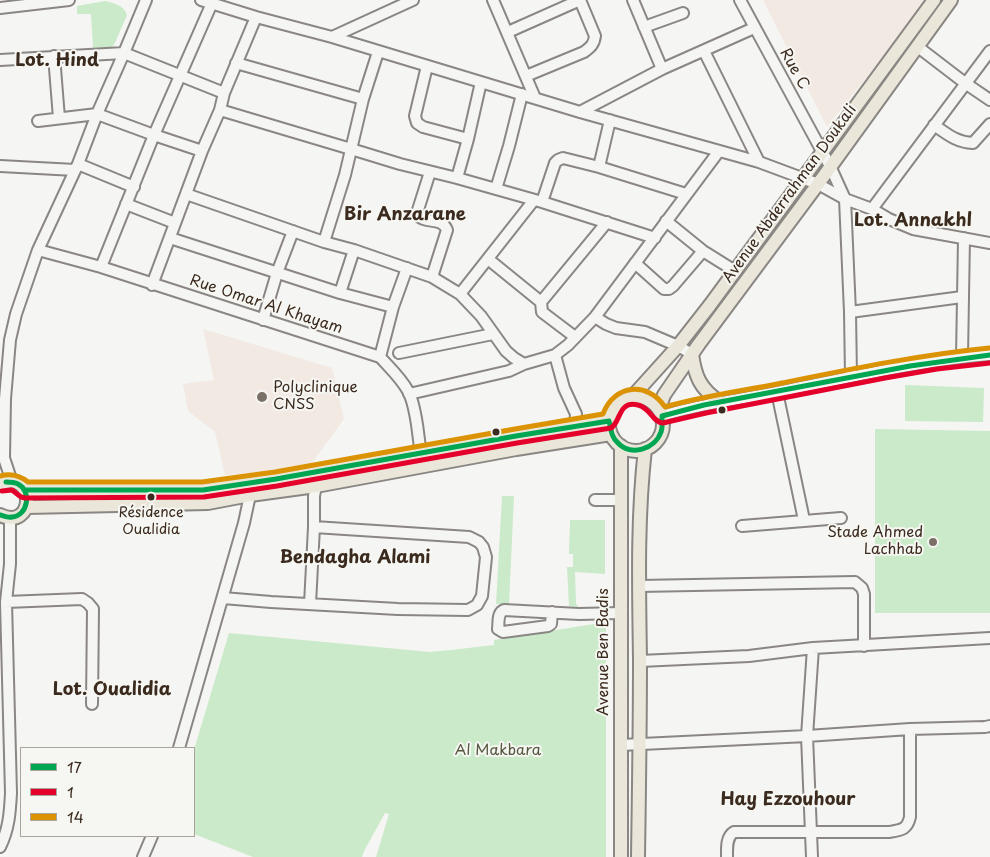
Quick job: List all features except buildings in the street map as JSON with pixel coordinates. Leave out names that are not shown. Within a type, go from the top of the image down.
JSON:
[{"type":"main road","name":"Avenue Abderrahman Doukali","points":[[632,397],[678,346],[710,305],[934,0]]},
{"type":"main road","name":"Avenue Abderrahman Doukali","points":[[660,413],[664,395],[692,354],[951,0]]},
{"type":"main road","points":[[692,354],[698,380],[711,396],[720,402]]},
{"type":"main road","points":[[626,398],[650,400],[660,413],[663,428],[661,433],[655,443],[645,449],[637,451],[628,450],[613,439],[609,421],[610,415],[616,405],[626,398]]},
{"type":"main road","points":[[25,490],[249,490],[316,486],[516,436],[609,421]]},
{"type":"main road","points":[[27,507],[208,503],[323,470],[421,460],[611,434]]},
{"type":"main road","name":"Avenue Ben Badis","points":[[621,446],[621,857]]},
{"type":"main road","points":[[638,857],[639,527],[645,449]]},
{"type":"main road","points":[[5,517],[20,515],[27,507],[28,497],[20,484],[6,483]]},
{"type":"main road","points":[[621,525],[639,527]]},
{"type":"street","points":[[0,8],[69,0]]},
{"type":"street","points":[[6,483],[4,458],[5,399],[10,340],[16,314],[38,250],[76,167],[146,0]]},
{"type":"street","points":[[332,37],[397,3],[412,0]]},
{"type":"street","points":[[493,0],[535,98]]},
{"type":"street","points":[[508,32],[580,0],[595,36],[591,48],[526,76]]},
{"type":"street","points":[[633,0],[662,69]]},
{"type":"street","name":"Rue C","points":[[740,0],[830,166],[845,199]]},
{"type":"street","points":[[101,267],[180,74],[206,2],[332,37],[580,112],[759,162],[818,184],[845,199],[872,209],[895,222],[913,229],[990,243]]},
{"type":"street","points":[[644,27],[683,12]]},
{"type":"street","points":[[152,284],[202,151],[220,110],[224,93],[256,17]]},
{"type":"street","points":[[580,112],[662,69],[754,28]]},
{"type":"street","points":[[918,47],[990,100]]},
{"type":"street","points":[[704,51],[759,162]]},
{"type":"street","points":[[872,209],[990,51]]},
{"type":"street","points":[[324,242],[346,176],[363,99],[378,52]]},
{"type":"street","points":[[0,60],[124,53],[224,93]]},
{"type":"street","points":[[54,56],[59,118]]},
{"type":"street","points":[[236,63],[363,99]]},
{"type":"street","points":[[427,66],[415,116],[417,122],[423,127],[468,140]]},
{"type":"street","points":[[457,178],[481,82]]},
{"type":"street","points":[[496,189],[522,94]]},
{"type":"street","points":[[220,110],[400,164],[538,201],[655,238]]},
{"type":"street","points":[[38,121],[97,114],[202,151]]},
{"type":"street","points":[[599,167],[610,120]]},
{"type":"street","points":[[934,125],[956,140],[963,143],[973,143],[990,124]]},
{"type":"street","points":[[409,394],[509,371],[524,364],[555,355],[595,317],[719,152]]},
{"type":"street","points":[[460,294],[538,201],[558,160],[563,158],[599,167],[686,194]]},
{"type":"street","points":[[0,166],[76,167],[134,187]]},
{"type":"street","points":[[430,172],[417,212],[418,216],[422,219],[442,223],[446,226],[447,230],[432,277]]},
{"type":"street","points":[[186,194],[432,277],[460,294],[481,316],[506,351],[524,364]]},
{"type":"street","points":[[845,199],[851,376]]},
{"type":"street","points":[[126,204],[175,223]]},
{"type":"street","points":[[666,221],[703,251],[735,271]]},
{"type":"street","points":[[575,337],[542,312],[541,302],[607,222]]},
{"type":"street","points":[[263,320],[292,231]]},
{"type":"street","points":[[170,238],[277,274],[393,307]]},
{"type":"street","points":[[962,357],[964,238]]},
{"type":"street","name":"Rue Omar Al Khayam","points":[[38,250],[101,267],[380,357]]},
{"type":"street","points":[[340,293],[354,250]]},
{"type":"street","points":[[635,263],[664,289],[669,289],[703,251]]},
{"type":"street","points":[[488,259],[541,302]]},
{"type":"street","points":[[407,268],[393,307],[380,357],[401,380],[409,394],[413,405],[421,460]]},
{"type":"street","points":[[850,312],[962,297]]},
{"type":"street","points":[[595,317],[616,328],[645,332],[692,354]]},
{"type":"street","points":[[399,353],[494,334]]},
{"type":"street","points":[[555,355],[564,388],[576,414],[575,427]]},
{"type":"street","points":[[660,413],[777,392],[851,376],[962,357],[990,355]]},
{"type":"street","points":[[777,392],[804,520]]},
{"type":"street","points":[[310,604],[314,496],[323,470]]},
{"type":"street","points":[[179,747],[244,523],[249,490]]},
{"type":"street","points":[[595,500],[621,500]]},
{"type":"street","points":[[0,847],[8,830],[10,816],[4,674],[6,602],[10,564],[5,517]]},
{"type":"street","points":[[742,526],[841,518]]},
{"type":"street","points":[[223,598],[398,609],[468,610],[477,605],[482,596],[486,557],[483,547],[479,542],[469,537],[314,527]]},
{"type":"street","points":[[639,586],[856,582],[862,588],[864,594],[864,646]]},
{"type":"street","points":[[6,602],[82,599],[88,603],[93,609],[92,704]]},
{"type":"street","points":[[552,612],[551,624],[548,626],[503,632],[498,629],[499,615],[504,610],[552,612],[579,614],[621,613]]},
{"type":"street","points":[[640,661],[749,656],[813,648],[990,638]]},
{"type":"street","points":[[812,857],[807,736],[813,648]]},
{"type":"street","points":[[621,745],[910,729],[988,727]]},
{"type":"street","points":[[727,857],[728,842],[731,834],[734,832],[889,832],[905,828],[909,824],[910,817],[910,729]]},
{"type":"street","points":[[143,857],[152,837]]},
{"type":"shaded area","points":[[763,0],[928,0],[827,127]]},
{"type":"shaded area","name":"Polyclinique CNSS","points":[[203,329],[332,368],[344,419],[312,463],[253,473],[225,475],[215,432],[188,411],[183,384],[214,380]]},
{"type":"green space","points":[[105,1],[121,7],[127,15],[114,45],[111,47],[93,48],[91,14],[77,14],[77,6]]},
{"type":"green space","points":[[905,385],[984,388],[983,422],[905,421]]},
{"type":"green space","name":"Stade Ahmed Lachhab","points":[[875,429],[990,431],[990,613],[875,613]]},
{"type":"green space","points":[[502,496],[514,496],[509,605],[496,604]]},
{"type":"green space","points":[[570,520],[605,520],[605,574],[575,572],[576,603],[578,607],[569,606],[567,567],[573,567],[573,554],[569,554]]},
{"type":"green space","name":"Al Makbara","points":[[606,622],[606,857],[376,857],[389,814],[385,813],[362,857],[253,857],[195,834],[195,747],[229,633],[430,652],[494,645],[494,640]]},
{"type":"transit line","name":"14","points":[[0,476],[15,475],[28,482],[202,482],[275,472],[603,414],[608,404],[615,397],[632,389],[650,393],[665,407],[885,363],[989,348]]},
{"type":"transit line","name":"17","points":[[25,490],[203,490],[609,421],[616,441],[629,450],[636,450],[648,447],[658,438],[662,428],[662,416],[704,405],[910,366],[990,355]]},
{"type":"transit line","name":"1","points":[[2,491],[12,490],[25,498],[204,497],[611,428],[623,408],[632,404],[646,409],[656,420],[663,423],[885,378],[937,369],[990,363]]},
{"type":"transit line","name":"17","points":[[0,515],[17,516],[25,508],[26,503],[25,492],[22,487],[15,483],[6,482]]},
{"type":"place","name":"Polyclinique CNSS","points":[[262,397]]},
{"type":"place","name":"Résidence Oualidia","points":[[151,497]]},
{"type":"place","name":"Stade Ahmed Lachhab","points":[[933,542]]},
{"type":"district","name":"Lot. Hind","points":[[57,61]]},
{"type":"district","name":"Bir Anzarane","points":[[405,215]]},
{"type":"district","name":"Lot. Annakhl","points":[[913,221]]},
{"type":"district","name":"Bendagha Alami","points":[[355,558]]},
{"type":"district","name":"Lot. Oualidia","points":[[112,690]]},
{"type":"district","name":"Hay Ezzouhour","points":[[788,800]]}]
